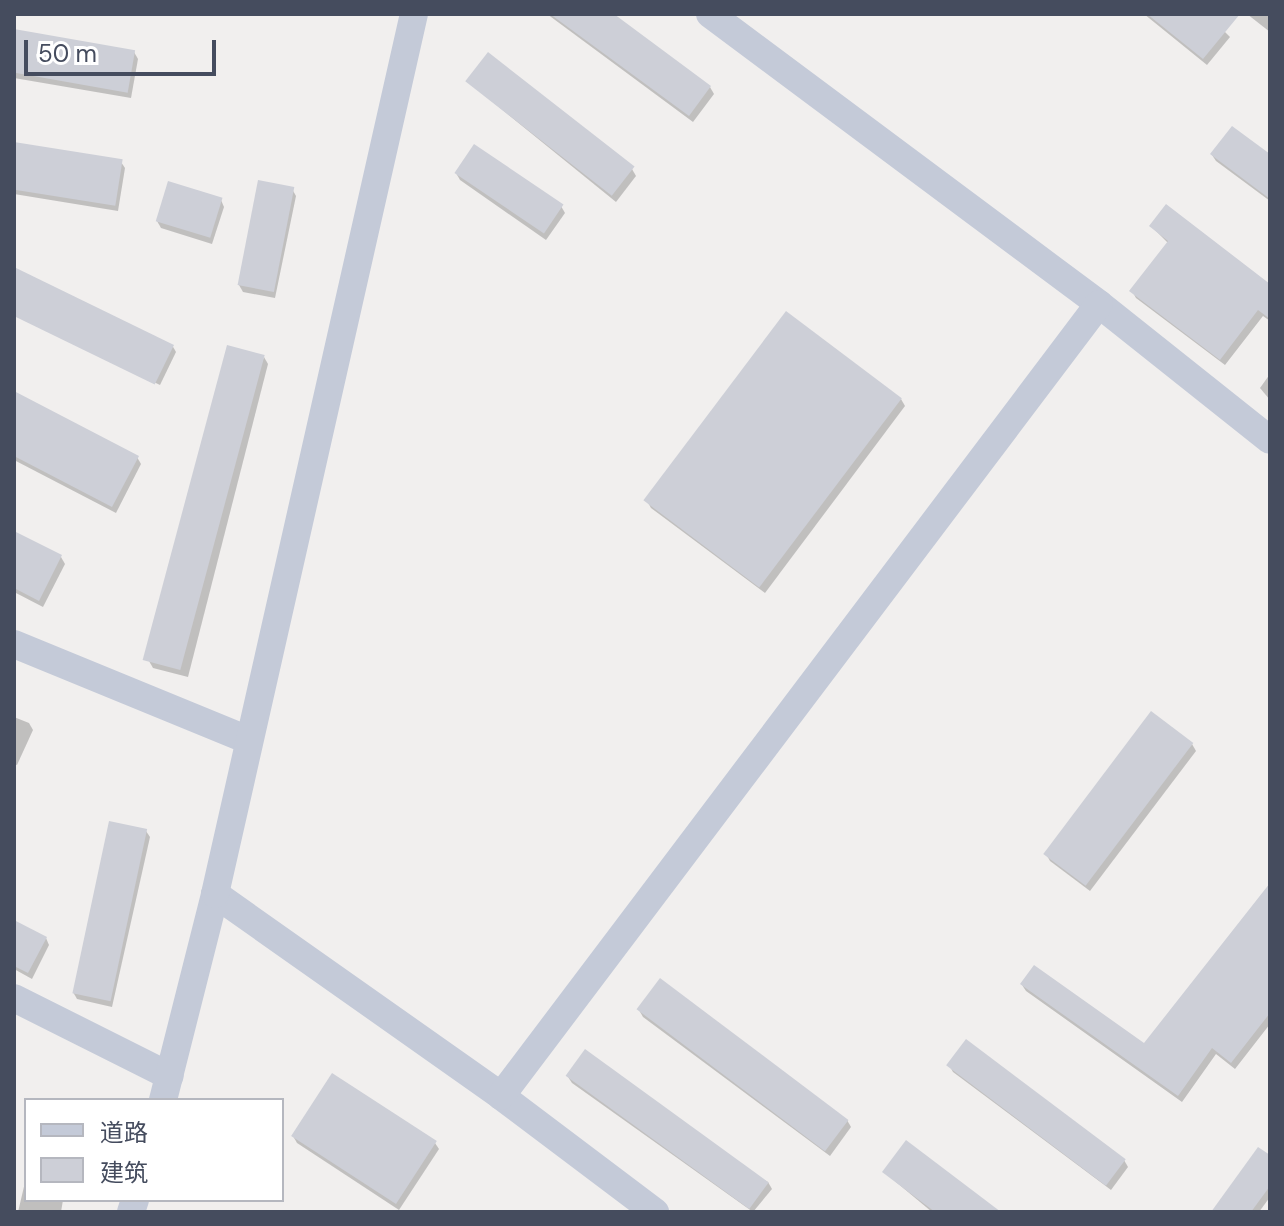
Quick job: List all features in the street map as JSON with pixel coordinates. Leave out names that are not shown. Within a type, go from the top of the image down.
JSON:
[{"type":"street","points":[[14,998],[167,1088],[215,894],[414,14]]},
{"type":"street","points":[[710,14],[1099,304],[1270,440]]},
{"type":"street","points":[[501,1096],[1099,304]]},
{"type":"street","points":[[14,644],[248,740]]},
{"type":"street","points":[[215,894],[501,1096],[655,1212]]},
{"type":"building","points":[[550,14],[614,14],[711,86],[689,116]]},
{"type":"building","points":[[1147,14],[1240,14],[1203,59]]},
{"type":"building","points":[[14,29],[135,50],[128,93],[14,73]]},
{"type":"building","points":[[488,52],[635,167],[612,196],[465,81]]},
{"type":"building","points":[[1232,126],[1270,154],[1270,199],[1210,154]]},
{"type":"building","points":[[14,142],[123,159],[115,206],[14,190]]},
{"type":"building","points":[[474,144],[564,204],[544,233],[454,173]]},
{"type":"building","points":[[258,180],[294,187],[274,292],[238,285]]},
{"type":"building","points":[[168,181],[223,198],[210,238],[156,221]]},
{"type":"building","points":[[1166,204],[1270,284],[1270,319],[1258,310],[1220,360],[1129,291],[1168,241],[1149,226]]},
{"type":"building","points":[[14,267],[174,345],[155,385],[14,316]]},
{"type":"building","points":[[786,311],[902,398],[759,588],[643,500]]},
{"type":"building","points":[[227,345],[265,355],[180,670],[143,660]]},
{"type":"building","points":[[14,391],[139,456],[112,507],[14,456]]},
{"type":"building","points":[[14,531],[62,555],[39,601],[14,588]]},
{"type":"building","points":[[1151,711],[1193,743],[1086,886],[1043,854]]},
{"type":"building","points":[[109,821],[147,829],[111,1001],[72,993]]},
{"type":"building","points":[[1270,883],[1270,1013],[1231,1063],[1212,1048],[1178,1096],[1020,984],[1034,965],[1144,1043]]},
{"type":"building","points":[[14,920],[47,937],[28,973],[14,966]]},
{"type":"building","points":[[660,978],[848,1120],[825,1151],[637,1009]]},
{"type":"building","points":[[966,1039],[1126,1159],[1106,1186],[946,1065]]},
{"type":"building","points":[[585,1049],[769,1182],[749,1209],[566,1076]]},
{"type":"building","points":[[332,1073],[437,1141],[396,1204],[291,1136]]},
{"type":"building","points":[[906,1140],[1001,1212],[935,1212],[882,1172]]},
{"type":"building","points":[[1258,1147],[1270,1155],[1270,1186],[1251,1212],[1211,1212]]}]
